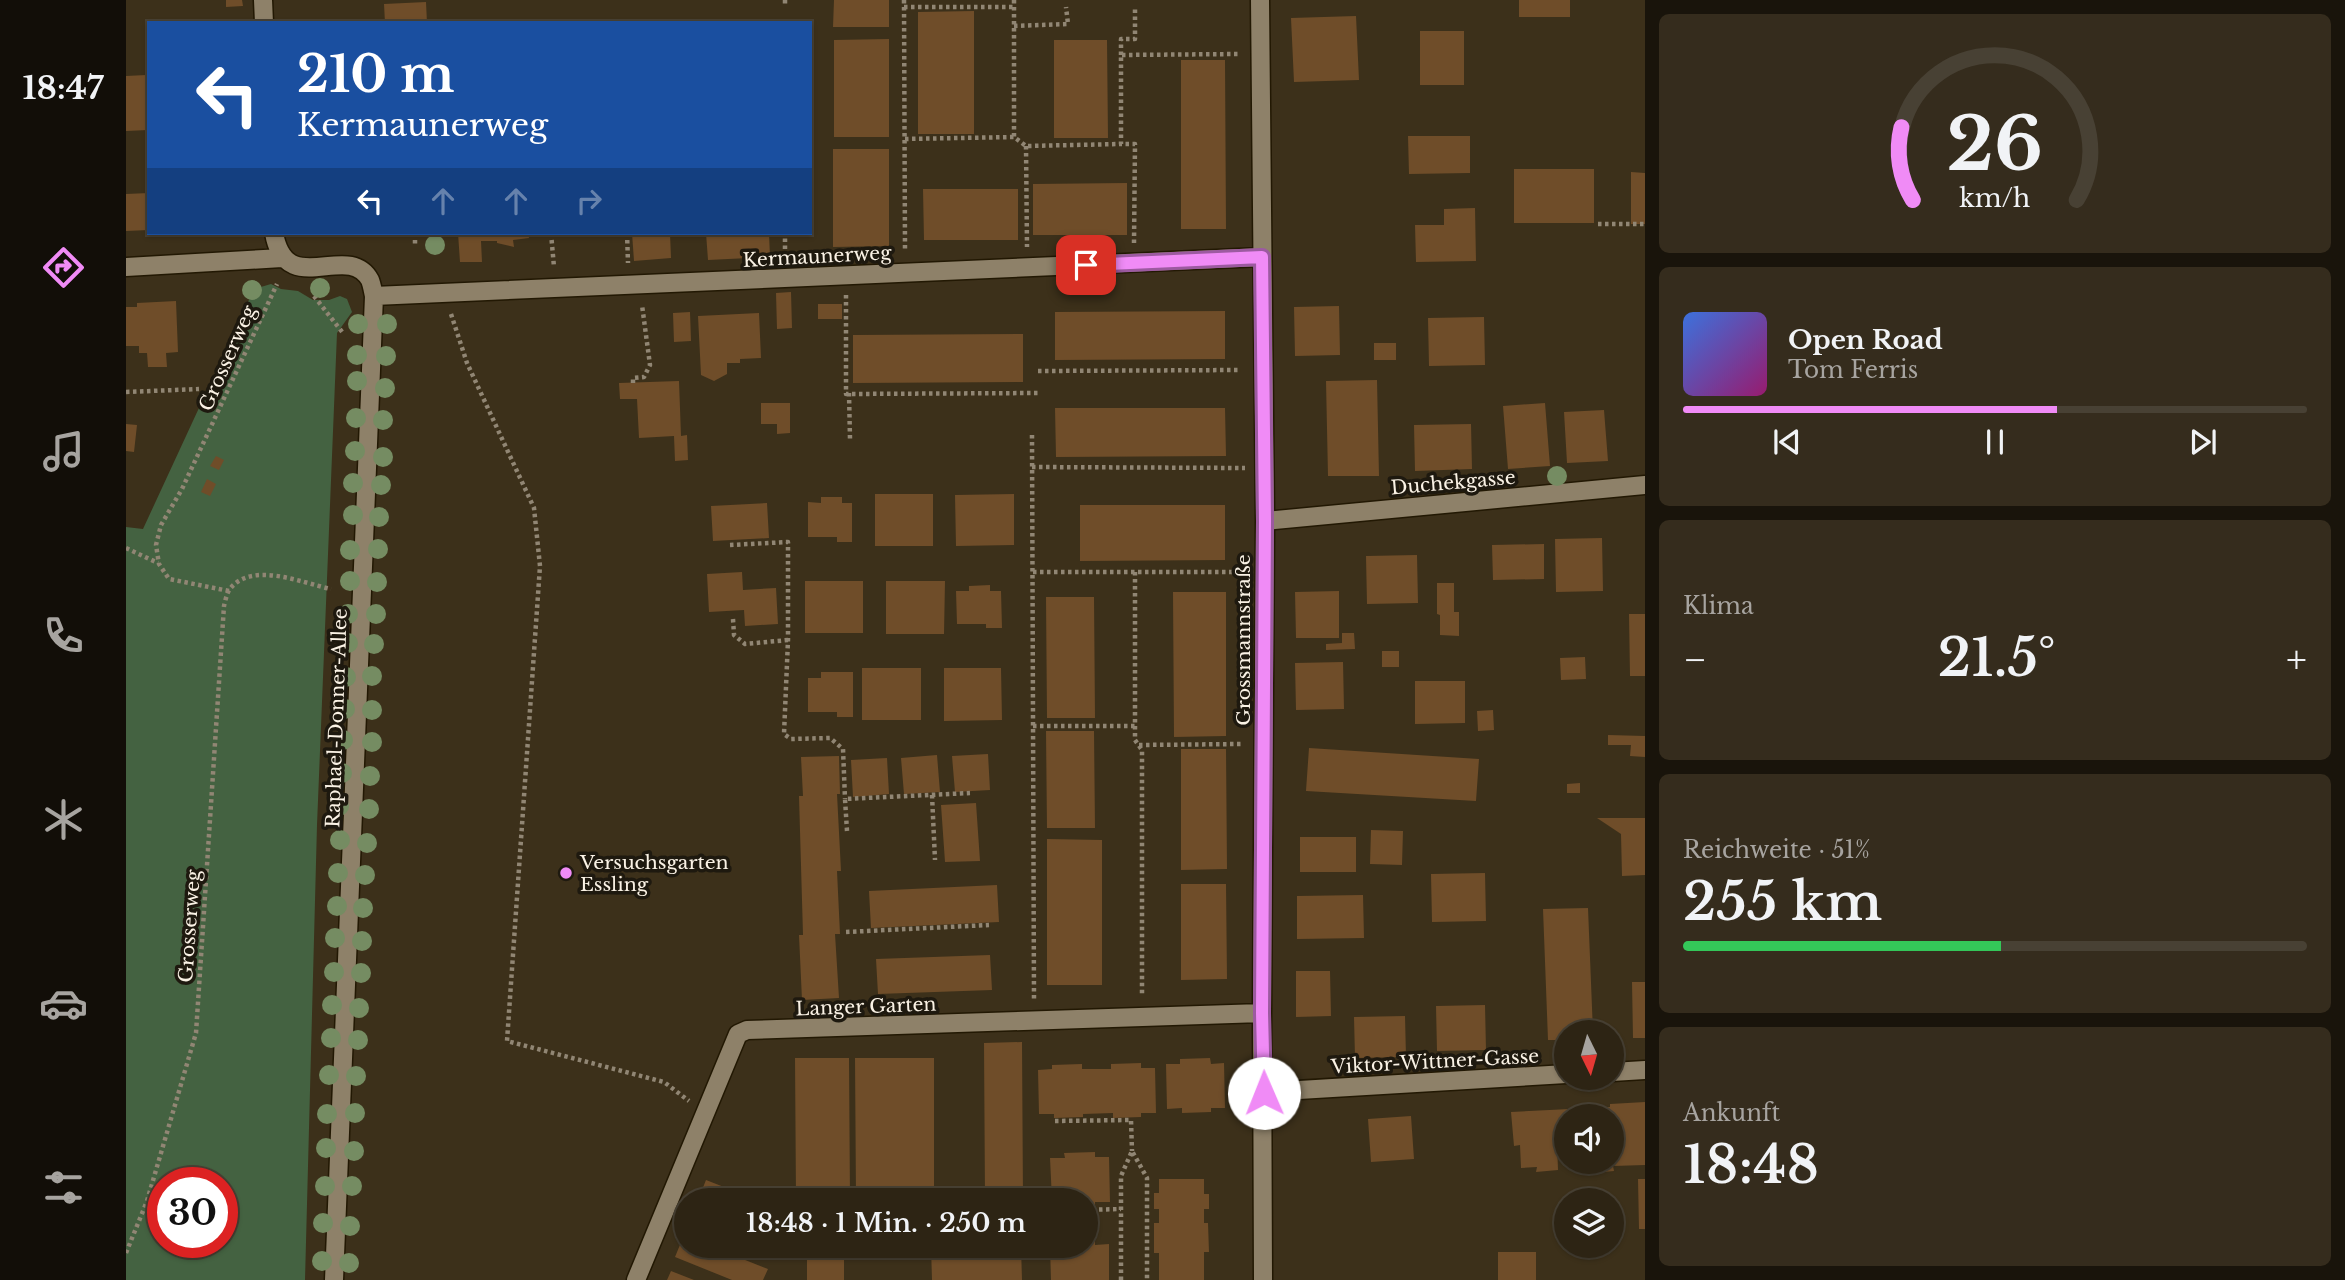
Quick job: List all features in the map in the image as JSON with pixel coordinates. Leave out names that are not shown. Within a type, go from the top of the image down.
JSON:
[{"type":"street","points":[[263,0],[264,21]]},
{"type":"street","name":"Grossmannstraße","points":[[1260,0],[1265,468],[1263,1280]]},
{"type":"street","points":[[275,235],[282,258],[293,266],[356,267],[369,279],[374,296]]},
{"type":"street","name":"Kermaunerweg","points":[[374,296],[1262,257]]},
{"type":"street","points":[[126,267],[282,258]]},
{"type":"street","name":"Raphael-Donner-Allee","points":[[334,1280],[374,296]]},
{"type":"street","name":"Duchekgasse","points":[[1265,521],[1645,485]]},
{"type":"street","name":"Langer Garten","points":[[636,1280],[738,1034],[747,1030],[1262,1013]]},
{"type":"street","points":[[1624,1071],[1645,1070]]},
{"type":"street","name":"Viktor-Wittner-Gasse","points":[[1264,1093],[1554,1075]]},
{"type":"path","points":[[904,0],[905,273]]},
{"type":"path","points":[[1014,0],[1014,137]]},
{"type":"path","points":[[904,7],[1014,7]]},
{"type":"path","points":[[1014,26],[1068,24],[1066,7]]},
{"type":"path","points":[[1121,144],[1121,39],[1135,39],[1135,7]]},
{"type":"path","points":[[1121,55],[1261,53]]},
{"type":"path","points":[[904,139],[1014,137],[1026,146],[1135,144],[1134,262]]},
{"type":"path","points":[[1026,146],[1027,267]]},
{"type":"path","points":[[1598,224],[1645,224]]},
{"type":"path","points":[[415,235],[415,245]]},
{"type":"path","points":[[627,235],[650,365],[644,377],[633,378],[633,383]]},
{"type":"path","points":[[551,236],[555,288]]},
{"type":"path","points":[[846,276],[846,394],[1038,393]]},
{"type":"path","name":"Grosserweg","points":[[159,564],[156,545],[160,525],[182,489],[277,284]]},
{"type":"path","points":[[444,294],[467,363],[534,508],[540,566],[507,1041],[664,1082],[705,1115]]},
{"type":"path","points":[[314,296],[343,333]]},
{"type":"path","points":[[1038,371],[1263,370]]},
{"type":"path","points":[[126,392],[200,389]]},
{"type":"path","points":[[849,393],[850,439]]},
{"type":"path","points":[[1032,435],[1034,1022]]},
{"type":"path","points":[[1032,467],[1265,468]]},
{"type":"path","points":[[730,545],[788,542],[784,734],[791,739],[830,738],[842,749],[847,831]]},
{"type":"path","points":[[126,548],[159,564],[169,579],[229,591],[245,577],[270,575],[331,589]]},
{"type":"path","points":[[1033,572],[1265,572]]},
{"type":"path","points":[[1135,572],[1135,740],[1142,750],[1143,1018]]},
{"type":"path","name":"Grosserweg","points":[[126,1253],[146,1201],[196,1033],[223,620],[229,591]]},
{"type":"path","points":[[733,618],[734,635],[745,644],[788,640]]},
{"type":"path","points":[[1033,726],[1135,726]]},
{"type":"path","points":[[1139,745],[1264,744]]},
{"type":"path","points":[[845,799],[970,793]]},
{"type":"path","points":[[932,795],[935,860]]},
{"type":"path","points":[[846,932],[989,925]]},
{"type":"path","points":[[1055,1121],[1131,1120],[1132,1151],[1121,1176],[1121,1280]]},
{"type":"path","points":[[1132,1151],[1147,1178],[1147,1280]]},
{"type":"path","points":[[1098,1210],[1121,1209]]},
{"type":"green space","points":[[271,284],[281,289],[298,291],[313,300],[329,300],[340,296],[347,299],[352,312],[337,333],[317,825],[305,1280],[126,1280],[126,527],[143,529],[254,289]]},
{"type":"building","points":[[226,0],[242,0],[243,6],[226,7]]},
{"type":"building","points":[[834,0],[889,0],[889,27],[833,27]]},
{"type":"building","points":[[1519,0],[1570,0],[1570,17],[1519,17]]},
{"type":"building","points":[[426,2],[427,21],[385,21],[384,4]]},
{"type":"building","points":[[974,11],[974,134],[918,134],[918,12]]},
{"type":"building","points":[[1356,16],[1359,80],[1294,82],[1291,18]]},
{"type":"building","points":[[1420,31],[1464,31],[1464,85],[1420,85]]},
{"type":"building","points":[[889,39],[889,137],[834,137],[834,40]]},
{"type":"building","points":[[1054,40],[1107,40],[1108,138],[1054,138]]},
{"type":"building","points":[[1181,60],[1225,60],[1226,229],[1181,229]]},
{"type":"building","points":[[146,75],[147,130],[126,131],[126,76]]},
{"type":"building","points":[[1408,136],[1470,136],[1470,173],[1409,174]]},
{"type":"building","points":[[833,149],[889,149],[889,246],[833,247]]},
{"type":"building","points":[[1514,169],[1594,169],[1594,223],[1514,223]]},
{"type":"building","points":[[1631,172],[1645,173],[1645,224],[1631,224]]},
{"type":"building","points":[[1127,183],[1127,235],[1033,235],[1033,184]]},
{"type":"building","points":[[923,189],[1018,189],[1018,240],[924,240]]},
{"type":"building","points":[[147,193],[147,230],[126,231],[126,194]]},
{"type":"building","points":[[1475,208],[1476,261],[1416,262],[1415,225],[1444,225],[1444,209]]},
{"type":"building","points":[[458,235],[528,235],[529,238],[513,240],[514,247],[497,241],[481,241],[482,262],[460,262]]},
{"type":"building","points":[[632,235],[670,235],[671,258],[634,261]]},
{"type":"building","points":[[706,235],[769,235],[770,257],[708,260]]},
{"type":"building","points":[[791,292],[792,328],[777,329],[776,293]]},
{"type":"building","points":[[176,301],[178,352],[166,353],[167,367],[148,367],[147,353],[139,353],[139,346],[126,346],[126,307],[137,307],[137,303]]},
{"type":"building","points":[[818,304],[842,304],[842,319],[818,319]]},
{"type":"building","points":[[1339,306],[1340,355],[1295,356],[1294,307]]},
{"type":"building","points":[[1225,311],[1225,359],[1055,360],[1055,312]]},
{"type":"building","points":[[690,312],[691,341],[674,342],[673,313]]},
{"type":"building","points":[[759,313],[761,358],[727,363],[727,374],[714,381],[701,375],[698,316]]},
{"type":"building","points":[[1484,317],[1485,365],[1429,366],[1428,318]]},
{"type":"building","points":[[1023,334],[1023,382],[853,383],[853,335]]},
{"type":"building","points":[[1374,343],[1396,343],[1396,360],[1374,360]]},
{"type":"building","points":[[1377,380],[1379,476],[1328,476],[1326,381]]},
{"type":"building","points":[[679,381],[681,436],[687,435],[688,460],[675,461],[674,436],[639,438],[637,399],[620,399],[619,383]]},
{"type":"building","points":[[761,403],[790,403],[790,433],[777,434],[777,424],[761,424]]},
{"type":"building","points":[[1545,403],[1550,466],[1508,469],[1503,406]]},
{"type":"building","points":[[1055,408],[1225,408],[1226,456],[1056,457]]},
{"type":"building","points":[[1604,410],[1608,461],[1567,463],[1564,412]]},
{"type":"building","points":[[126,424],[137,425],[134,452],[126,451]]},
{"type":"building","points":[[1471,424],[1472,469],[1415,471],[1414,425]]},
{"type":"building","points":[[216,456],[224,460],[219,470],[210,466]]},
{"type":"building","points":[[207,479],[216,484],[210,496],[201,492]]},
{"type":"building","points":[[875,494],[933,494],[933,546],[875,546]]},
{"type":"building","points":[[1014,494],[1014,545],[956,546],[955,495]]},
{"type":"building","points":[[821,497],[842,497],[842,503],[852,503],[852,542],[837,542],[837,537],[808,537],[808,502],[821,503]]},
{"type":"building","points":[[767,503],[769,538],[713,541],[711,506]]},
{"type":"building","points":[[1080,505],[1225,505],[1225,560],[1080,561]]},
{"type":"building","points":[[1602,538],[1603,591],[1556,592],[1555,539]]},
{"type":"building","points":[[1544,544],[1544,579],[1493,580],[1492,545]]},
{"type":"building","points":[[1417,555],[1418,603],[1367,604],[1366,556]]},
{"type":"building","points":[[742,572],[743,590],[776,588],[778,624],[745,626],[744,610],[709,612],[707,574]]},
{"type":"building","points":[[805,581],[863,581],[863,633],[805,633]]},
{"type":"building","points":[[886,581],[945,581],[944,634],[886,634]]},
{"type":"building","points":[[1437,583],[1454,583],[1454,612],[1459,612],[1459,636],[1440,635]]},
{"type":"building","points":[[990,585],[990,591],[1001,591],[1002,628],[986,628],[986,624],[957,624],[956,591],[969,591],[969,586]]},
{"type":"building","points":[[1339,591],[1339,638],[1296,638],[1295,592]]},
{"type":"building","points":[[1173,592],[1226,592],[1226,736],[1174,737]]},
{"type":"building","points":[[1046,597],[1094,597],[1095,718],[1047,718]]},
{"type":"building","points":[[1629,614],[1645,614],[1645,676],[1630,676]]},
{"type":"building","points":[[1342,633],[1354,633],[1355,649],[1326,650],[1326,644],[1342,643]]},
{"type":"building","points":[[1382,651],[1399,651],[1399,667],[1382,667]]},
{"type":"building","points":[[1585,657],[1586,679],[1561,680],[1560,658]]},
{"type":"building","points":[[1343,662],[1344,709],[1296,710],[1295,663]]},
{"type":"building","points":[[862,668],[921,668],[921,720],[862,720]]},
{"type":"building","points":[[944,668],[1001,668],[1002,720],[944,721]]},
{"type":"building","points":[[821,672],[853,672],[853,717],[837,717],[837,712],[808,712],[808,678],[821,678]]},
{"type":"building","points":[[1415,681],[1465,681],[1465,723],[1415,724]]},
{"type":"building","points":[[1493,710],[1494,730],[1478,731],[1477,711]]},
{"type":"building","points":[[1046,731],[1094,731],[1095,828],[1047,828]]},
{"type":"building","points":[[1608,735],[1645,736],[1645,757],[1630,756],[1631,745],[1608,745]]},
{"type":"building","points":[[1309,748],[1479,759],[1476,801],[1306,791]]},
{"type":"building","points":[[1181,749],[1226,749],[1227,869],[1181,870]]},
{"type":"building","points":[[988,754],[990,790],[955,792],[952,756]]},
{"type":"building","points":[[937,755],[940,792],[904,794],[901,758]]},
{"type":"building","points":[[839,756],[840,794],[837,794],[841,871],[837,871],[840,934],[835,934],[839,998],[802,1000],[799,935],[803,935],[799,796],[803,796],[801,757]]},
{"type":"building","points":[[887,758],[889,794],[853,797],[851,760]]},
{"type":"building","points":[[1580,783],[1580,793],[1567,793],[1567,784]]},
{"type":"building","points":[[976,803],[980,861],[945,862],[941,805]]},
{"type":"building","points":[[1597,818],[1645,818],[1645,875],[1622,876],[1621,834]]},
{"type":"building","points":[[1371,830],[1403,831],[1402,865],[1370,864]]},
{"type":"building","points":[[1300,837],[1356,837],[1356,872],[1300,872]]},
{"type":"building","points":[[1047,839],[1102,840],[1102,985],[1047,985]]},
{"type":"building","points":[[1485,873],[1486,921],[1432,922],[1431,874]]},
{"type":"building","points":[[1181,884],[1226,884],[1227,979],[1181,980]]},
{"type":"building","points":[[997,885],[999,922],[871,928],[869,891]]},
{"type":"building","points":[[1363,895],[1364,938],[1297,939],[1297,896]]},
{"type":"building","points":[[1588,908],[1593,1020],[1554,1020],[1554,1040],[1548,1040],[1543,909]]},
{"type":"building","points":[[990,955],[992,990],[878,994],[876,959]]},
{"type":"building","points":[[1296,971],[1330,971],[1331,1016],[1296,1017]]},
{"type":"building","points":[[1632,982],[1645,982],[1645,1038],[1633,1038]]},
{"type":"building","points":[[1485,1005],[1486,1050],[1437,1051],[1436,1006]]},
{"type":"building","points":[[1405,1016],[1406,1057],[1355,1058],[1354,1017]]},
{"type":"building","points":[[1022,1042],[1023,1188],[985,1188],[984,1043]]},
{"type":"building","points":[[795,1058],[849,1058],[850,1188],[796,1188]]},
{"type":"building","points":[[855,1058],[934,1058],[934,1188],[856,1188]]},
{"type":"building","points":[[1210,1058],[1211,1064],[1224,1063],[1225,1108],[1211,1108],[1211,1112],[1182,1113],[1182,1108],[1167,1109],[1166,1064],[1180,1064],[1180,1059]]},
{"type":"building","points":[[1141,1063],[1141,1068],[1155,1068],[1156,1113],[1141,1113],[1141,1117],[1113,1118],[1113,1113],[1054,1118],[1054,1114],[1039,1114],[1038,1070],[1052,1069],[1052,1065],[1082,1064],[1082,1069],[1111,1069],[1111,1064]]},
{"type":"building","points":[[1645,1102],[1645,1165],[1624,1166],[1624,1104],[1610,1104]]},
{"type":"building","points":[[1554,1110],[1554,1170],[1536,1172],[1537,1167],[1521,1168],[1520,1145],[1514,1146],[1511,1112]]},
{"type":"building","points":[[1411,1116],[1414,1159],[1371,1162],[1368,1119]]},
{"type":"building","points":[[1095,1152],[1095,1157],[1109,1157],[1110,1202],[1098,1202],[1098,1188],[1051,1188],[1050,1158],[1065,1158],[1064,1153]]},
{"type":"building","points":[[1159,1179],[1204,1179],[1204,1194],[1209,1194],[1209,1209],[1204,1209],[1204,1223],[1208,1223],[1209,1252],[1204,1252],[1204,1280],[1159,1280],[1159,1253],[1154,1253],[1154,1223],[1159,1223],[1159,1209],[1154,1209],[1154,1193],[1159,1193]]},
{"type":"building","points":[[1638,1179],[1645,1179],[1645,1229],[1639,1229]]},
{"type":"building","points":[[706,1180],[726,1188],[703,1188]]},
{"type":"building","points":[[1109,1244],[1109,1280],[1051,1280],[1050,1258],[1098,1258],[1098,1245]]},
{"type":"building","points":[[1498,1252],[1536,1252],[1536,1280],[1498,1280]]},
{"type":"building","points":[[677,1258],[740,1258],[768,1269],[763,1280],[732,1280]]},
{"type":"building","points":[[807,1258],[844,1258],[844,1280],[807,1280]]},
{"type":"building","points":[[931,1258],[1021,1258],[1022,1280],[932,1280]]},
{"type":"building","points":[[671,1271],[694,1280],[667,1280]]},
{"type":"place","name":"Versuchsgarten Essling","points":[[566,873]]},
{"type":"route","points":[[1086,265],[1262,257],[1265,521],[1262,1013],[1264,1093]]}]
